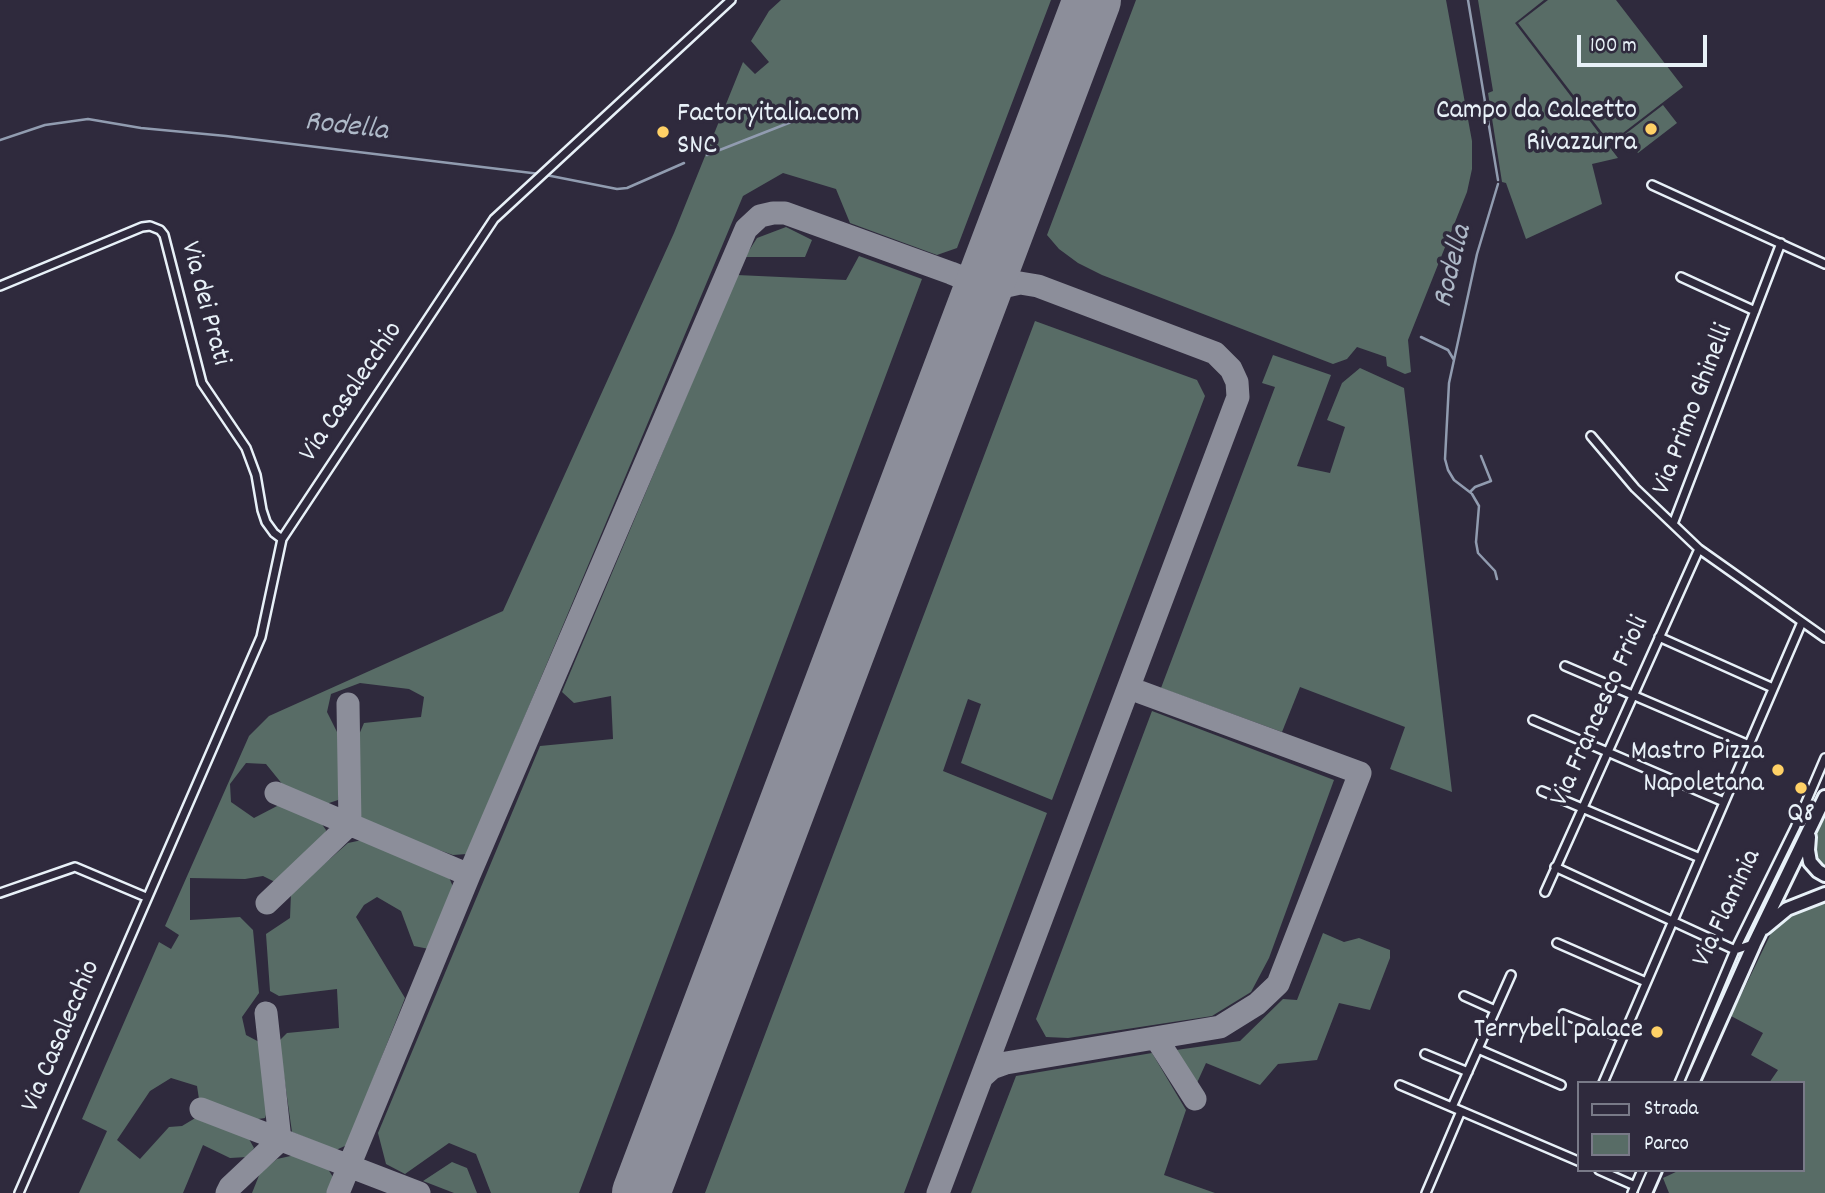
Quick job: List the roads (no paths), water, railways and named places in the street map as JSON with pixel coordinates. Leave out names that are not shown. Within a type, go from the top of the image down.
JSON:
[{"type":"main road","name":"Via Flaminia","points":[[1825,797],[1811,830],[1808,856],[1814,867],[1825,875]]},
{"type":"main road","name":"Via Flaminia","points":[[1693,1081],[1756,938],[1806,835],[1811,830]]},
{"type":"main road","name":"Via Flaminia","points":[[1756,938],[1787,909],[1825,894]]},
{"type":"main road","points":[[1637,1191],[1653,1172]]},
{"type":"street","name":"Via Casalecchio","points":[[19,1193],[261,637],[282,539],[495,219],[731,0]]},
{"type":"street","points":[[1652,185],[1825,264]]},
{"type":"street","name":"Via dei Prati","points":[[0,286],[142,227],[150,226],[160,230],[164,235],[202,383],[246,447],[256,475],[262,510],[274,533],[282,539]]},
{"type":"street","name":"Via Primo Ghinelli","points":[[1674,524],[1782,243]]},
{"type":"street","name":"Via Primo Ghinelli","points":[[1681,277],[1755,311]]},
{"type":"street","points":[[1591,436],[1635,488],[1699,549],[1825,638]]},
{"type":"street","name":"Via Francesco Frioli","points":[[1545,892],[1699,549]]},
{"type":"street","points":[[1604,1081],[1802,622]]},
{"type":"street","points":[[1659,637],[1773,688]]},
{"type":"street","points":[[1565,666],[1749,745]]},
{"type":"street","points":[[1533,720],[1724,802]]},
{"type":"street","name":"Via Flaminia","points":[[1680,1081],[1735,950],[1795,828],[1825,758]]},
{"type":"street","points":[[1542,791],[1700,858]]},
{"type":"street","points":[[0,893],[75,867],[146,897]]},
{"type":"street","points":[[1555,867],[1735,950],[1756,938]]},
{"type":"street","points":[[1558,943],[1646,982]]},
{"type":"street","points":[[1452,1107],[1511,975]]},
{"type":"street","points":[[1464,996],[1495,1010]]},
{"type":"street","points":[[1563,1014],[1622,1038]]},
{"type":"street","points":[[1478,1049],[1561,1085]]},
{"type":"street","points":[[1425,1054],[1468,1072]]},
{"type":"street","points":[[1400,1084],[1576,1160]]},
{"type":"street","points":[[1426,1193],[1461,1111]]},
{"type":"street","points":[[1603,1172],[1637,1191],[1642,1172]]},
{"type":"waterway","name":"Rodella","points":[[1468,0],[1498,180]]},
{"type":"waterway","name":"Rodella","points":[[707,155],[809,115],[838,119]]},
{"type":"waterway","name":"Rodella","points":[[0,140],[45,125],[88,119],[141,128],[540,174]]},
{"type":"waterway","name":"Rodella","points":[[546,175],[617,189],[627,188],[684,163]]},
{"type":"waterway","name":"Rodella","points":[[1454,360],[1477,254],[1498,184]]},
{"type":"waterway","name":"Rodella","points":[[1421,337],[1448,350],[1454,360],[1449,383],[1445,459],[1454,480],[1471,493]]},
{"type":"waterway","name":"Rodella","points":[[1470,492],[1475,487],[1491,481],[1481,456]]},
{"type":"waterway","name":"Rodella","points":[[1472,494],[1479,506],[1476,542],[1478,553],[1495,571],[1497,579]]},
{"type":"place","name":"Campo da Calcetto Rivazzurra","points":[[1651,129]]},
{"type":"place","name":"Factoryitalia.com SNC","points":[[663,132]]},
{"type":"place","name":"Mastro Pizza Napoletana","points":[[1778,770]]},
{"type":"place","name":"Q8","points":[[1801,788]]},
{"type":"place","name":"Terrybell palace","points":[[1657,1032]]}]
